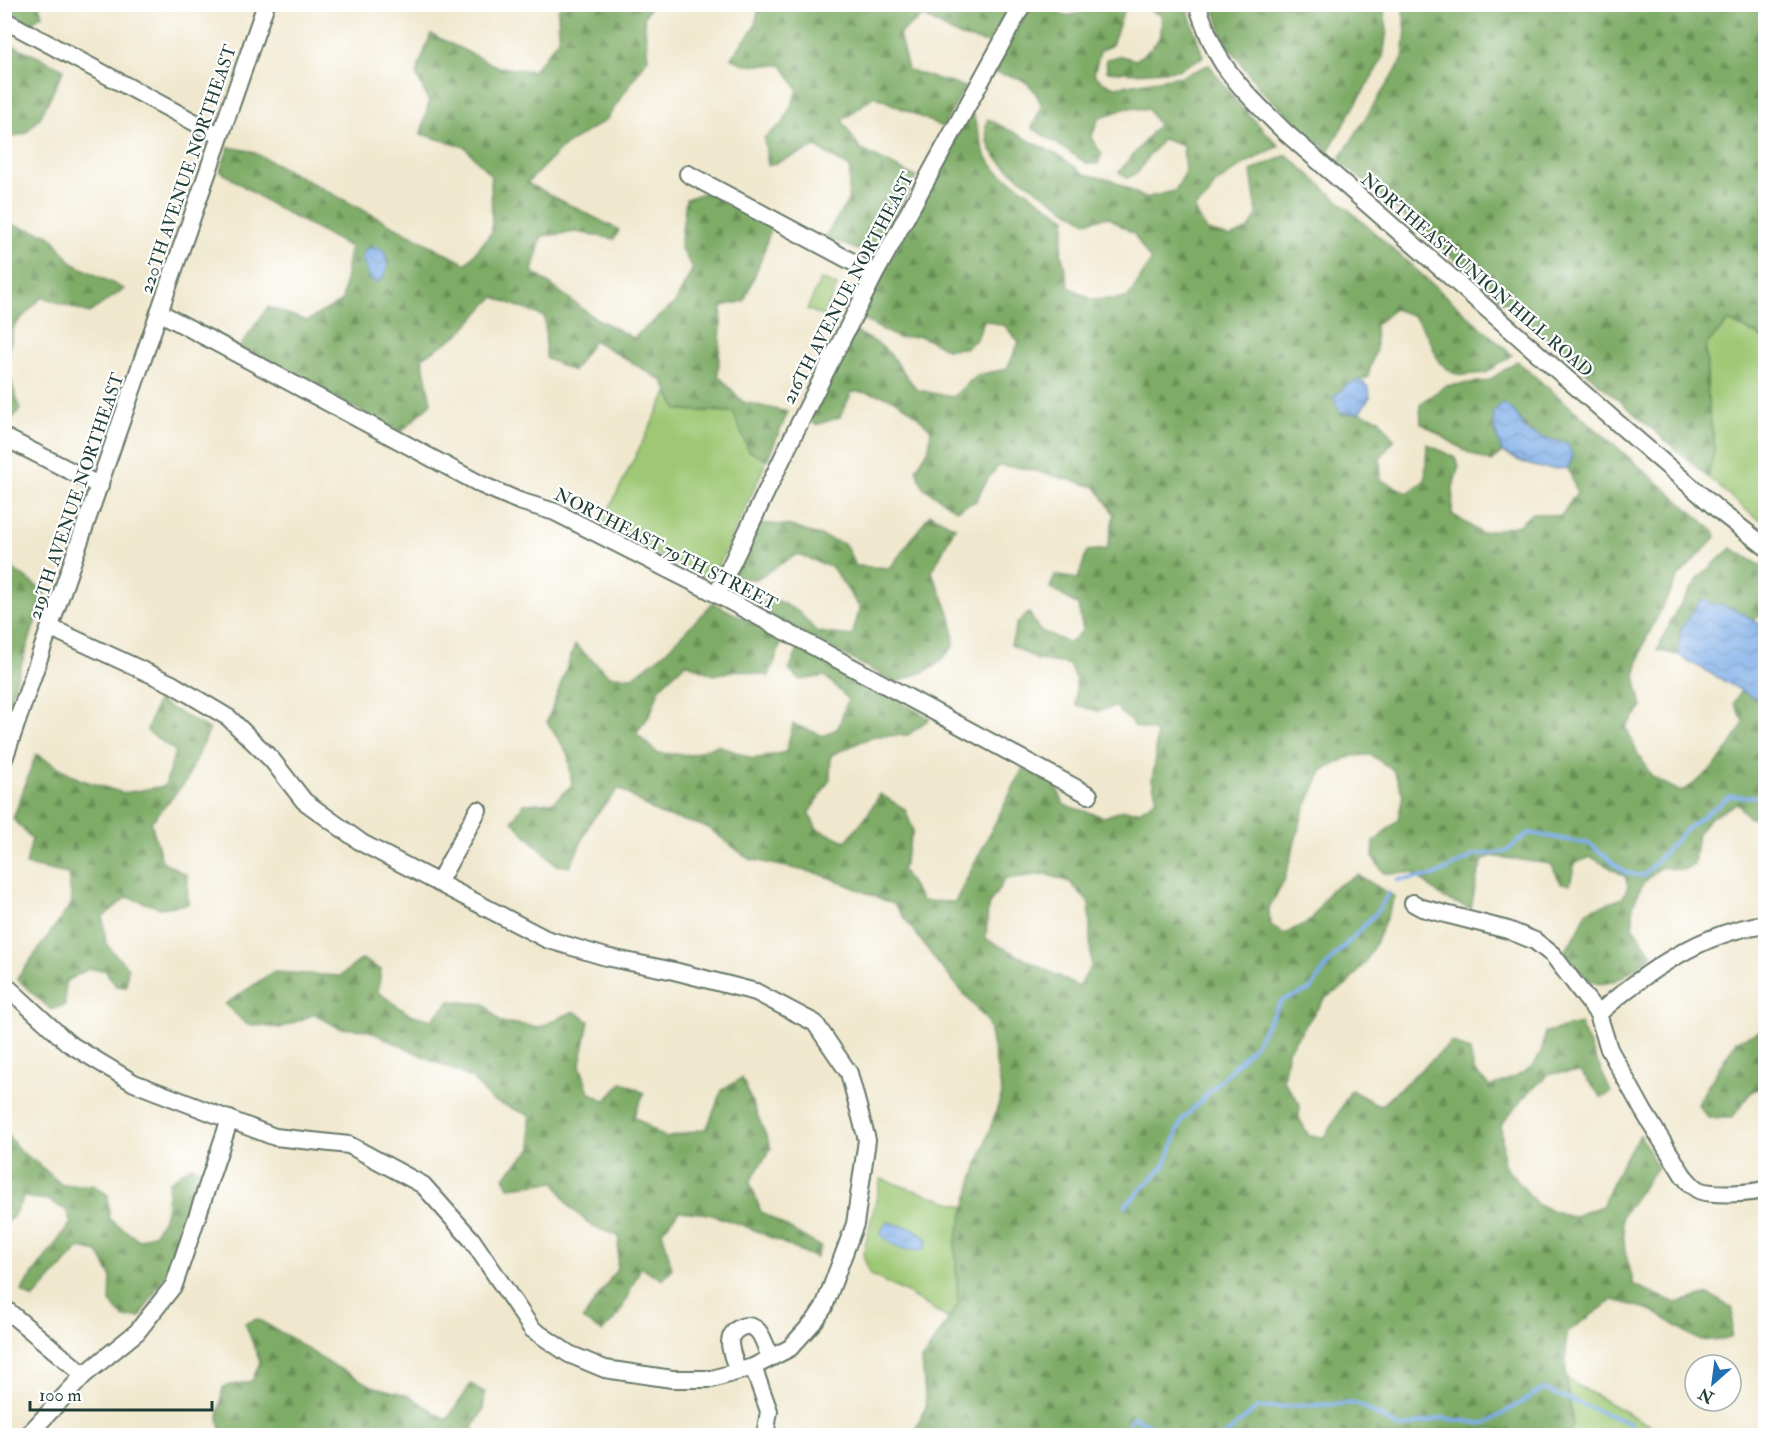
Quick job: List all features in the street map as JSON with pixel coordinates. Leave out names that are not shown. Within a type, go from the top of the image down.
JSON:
[{"type":"street","name":"220TH AVENUE NORTHEAST","points":[[159,312],[266,4]]},
{"type":"street","name":"216TH AVENUE NORTHEAST","points":[[717,594],[875,274],[1023,4]]},
{"type":"street","name":"NORTHEAST UNION HILL ROAD","points":[[1197,4],[1205,28],[1222,63],[1246,93],[1284,131],[1624,429],[1723,514],[1766,547]]},
{"type":"street","points":[[4,20],[220,136]]},
{"type":"street","points":[[688,174],[875,274]]},
{"type":"street","name":"219TH AVENUE NORTHEAST","points":[[4,759],[159,312]]},
{"type":"street","name":"NORTHEAST 79TH STREET","points":[[159,312],[482,485],[555,512],[717,594],[1089,795]]},
{"type":"street","points":[[4,437],[100,486]]},
{"type":"street","points":[[4,984],[68,1043],[134,1083],[275,1137],[349,1145],[423,1185],[472,1240],[532,1329],[569,1354],[605,1369],[672,1379],[712,1379],[745,1369],[790,1348],[806,1333],[825,1307],[855,1224],[867,1140],[849,1073],[815,1023],[756,992],[674,971],[606,957],[546,939],[362,843],[304,801],[272,760],[229,718],[172,684],[51,628]]},
{"type":"street","points":[[438,883],[478,810]]},
{"type":"street","points":[[1413,903],[1422,908],[1508,930],[1534,941],[1553,955],[1598,1014],[1609,1049],[1644,1113],[1690,1184],[1700,1191],[1711,1192],[1766,1189]]},
{"type":"street","points":[[1598,1014],[1658,967],[1686,951],[1714,938],[1753,925],[1766,924]]},
{"type":"street","points":[[27,1436],[84,1375],[137,1332],[174,1285],[230,1119]]},
{"type":"street","points":[[4,1308],[84,1375]]},
{"type":"street","points":[[765,1436],[769,1412],[730,1341],[734,1331],[749,1326],[758,1331],[770,1358]]},
{"type":"green space","points":[[4,5],[39,5],[42,15],[30,24],[5,10]]},
{"type":"green space","points":[[562,5],[651,5],[644,17],[648,58],[606,120],[564,146],[527,183],[619,230],[614,239],[576,232],[542,236],[532,271],[594,317],[633,338],[675,303],[693,268],[680,247],[686,199],[706,192],[771,226],[763,255],[744,301],[722,306],[718,375],[743,402],[788,412],[767,460],[749,451],[733,412],[677,410],[663,381],[594,340],[573,371],[546,358],[545,317],[494,297],[459,334],[422,358],[431,403],[401,432],[240,347],[268,307],[307,321],[342,301],[350,247],[272,205],[220,171],[229,147],[251,151],[466,264],[492,232],[491,176],[465,147],[421,134],[429,102],[416,74],[431,34],[498,67],[533,71],[559,39],[558,10]]},
{"type":"green space","points":[[760,5],[1011,5],[989,43],[961,37],[923,16],[899,34],[908,70],[965,87],[943,127],[874,96],[842,121],[860,149],[916,177],[880,244],[858,250],[825,237],[848,201],[850,168],[816,147],[768,166],[764,138],[784,122],[798,90],[782,65],[746,65],[731,58],[754,28]]},
{"type":"green space","points":[[1031,5],[1046,5],[1066,16],[1092,10],[1098,5],[1186,5],[1203,57],[1178,70],[1136,73],[1107,71],[1106,59],[1121,56],[1136,60],[1157,42],[1161,31],[1161,15],[1140,6],[1124,10],[1112,45],[1100,51],[1094,74],[1103,82],[1115,87],[1182,76],[1209,65],[1236,101],[1279,146],[1246,163],[1215,184],[1207,198],[1194,208],[1207,231],[1230,237],[1249,229],[1257,214],[1251,171],[1287,155],[1512,355],[1486,373],[1463,375],[1453,373],[1439,362],[1428,336],[1414,316],[1394,309],[1375,325],[1376,349],[1367,378],[1348,384],[1341,413],[1359,413],[1379,419],[1394,439],[1380,459],[1381,480],[1408,493],[1425,480],[1427,444],[1454,457],[1459,465],[1453,487],[1452,514],[1481,533],[1519,525],[1532,513],[1561,516],[1577,492],[1568,468],[1573,456],[1567,443],[1536,435],[1526,427],[1515,412],[1495,430],[1502,452],[1491,462],[1469,453],[1421,423],[1420,404],[1445,386],[1488,381],[1517,361],[1714,531],[1716,537],[1678,577],[1643,645],[1635,676],[1642,707],[1626,727],[1638,754],[1652,777],[1681,792],[1711,770],[1737,734],[1744,722],[1734,703],[1741,690],[1765,704],[1765,817],[1749,818],[1737,803],[1710,818],[1698,832],[1694,865],[1682,870],[1661,867],[1643,883],[1633,905],[1633,927],[1652,955],[1622,977],[1614,981],[1597,983],[1582,974],[1564,951],[1576,935],[1587,911],[1623,898],[1628,886],[1625,876],[1591,857],[1575,863],[1570,884],[1561,883],[1551,864],[1491,856],[1483,860],[1471,909],[1445,899],[1413,873],[1384,873],[1373,858],[1374,842],[1398,820],[1403,795],[1394,771],[1371,755],[1351,756],[1322,771],[1303,813],[1284,881],[1269,908],[1270,924],[1285,934],[1311,920],[1331,889],[1358,875],[1395,897],[1366,961],[1346,986],[1325,998],[1288,1050],[1283,1080],[1300,1104],[1299,1118],[1309,1136],[1325,1137],[1351,1090],[1380,1106],[1452,1042],[1470,1051],[1474,1071],[1490,1087],[1521,1074],[1535,1063],[1540,1056],[1545,1032],[1580,1024],[1611,1092],[1602,1098],[1581,1072],[1550,1073],[1525,1096],[1501,1125],[1504,1165],[1538,1205],[1571,1217],[1602,1206],[1623,1160],[1640,1135],[1657,1167],[1622,1216],[1625,1251],[1634,1285],[1676,1303],[1709,1294],[1733,1309],[1731,1338],[1700,1341],[1651,1310],[1613,1300],[1566,1333],[1566,1379],[1573,1426],[1568,1435],[1513,1435],[1498,1429],[1433,1431],[1395,1436],[913,1435],[926,1407],[922,1360],[958,1305],[955,1244],[973,1179],[1002,1094],[988,1022],[937,962],[894,904],[820,874],[749,859],[707,827],[659,814],[619,788],[591,821],[570,867],[556,865],[512,821],[524,804],[553,802],[572,785],[568,754],[547,722],[575,645],[610,676],[633,677],[664,653],[713,603],[783,638],[769,676],[738,670],[714,675],[686,663],[660,687],[650,715],[636,733],[657,753],[690,755],[718,745],[753,759],[786,752],[793,724],[824,736],[838,728],[848,699],[825,676],[800,680],[789,670],[799,647],[930,718],[908,735],[874,736],[831,755],[830,779],[809,814],[817,829],[846,841],[868,814],[880,794],[905,809],[913,830],[902,870],[922,901],[955,902],[1023,768],[1055,783],[1064,805],[1104,817],[1123,810],[1139,811],[1157,799],[1152,780],[1156,756],[1156,732],[1135,726],[1116,707],[1097,711],[1076,705],[1076,679],[1068,664],[1038,660],[1011,645],[1017,623],[1029,613],[1039,630],[1069,643],[1083,630],[1078,605],[1050,588],[1055,575],[1078,579],[1087,551],[1107,549],[1114,514],[1096,487],[1025,468],[998,466],[987,480],[976,501],[956,510],[923,487],[916,469],[929,449],[931,430],[905,406],[877,394],[852,392],[840,417],[816,425],[809,420],[855,331],[879,344],[890,354],[917,390],[953,397],[977,375],[1007,369],[1019,342],[1005,326],[984,320],[977,339],[965,348],[947,349],[920,336],[898,338],[860,318],[969,112],[973,115],[985,155],[997,171],[1066,218],[1061,252],[1069,287],[1092,300],[1128,298],[1151,261],[1134,234],[1108,217],[1086,222],[1008,168],[990,148],[987,122],[988,119],[1061,157],[1084,174],[1112,180],[1145,198],[1175,191],[1185,173],[1183,146],[1163,139],[1138,173],[1127,178],[1119,172],[1158,125],[1148,109],[1127,108],[1099,118],[1091,138],[1102,154],[1098,164],[1088,164],[1032,128],[1042,106],[1029,84],[1017,78],[992,73]],"holes":[[[1045,874],[1070,882],[1089,903],[1091,966],[1079,987],[986,939],[988,906],[1005,879]]]},
{"type":"green space","points":[[1214,5],[1383,5],[1387,30],[1383,58],[1328,151],[1259,88],[1223,38]]},
{"type":"green space","points":[[1402,5],[1765,5],[1765,339],[1729,321],[1706,345],[1708,404],[1715,448],[1708,477],[1339,160],[1403,59],[1406,30]]},
{"type":"green space","points":[[4,41],[64,69],[41,116],[26,133],[5,139]]},
{"type":"green space","points":[[5,223],[50,235],[72,263],[124,289],[89,313],[42,297],[14,326],[6,365],[20,409],[6,427]]},
{"type":"green space","points":[[821,279],[837,286],[823,316],[807,309]]},
{"type":"green space","points":[[1729,321],[1765,339],[1765,522],[1752,515],[1708,477],[1715,447],[1708,404],[1706,345]]},
{"type":"green space","points":[[668,391],[677,410],[733,412],[749,451],[767,460],[716,572],[701,577],[601,525]]},
{"type":"green space","points":[[930,514],[955,527],[932,572],[952,620],[954,646],[934,667],[896,683],[750,604],[775,599],[799,612],[817,632],[852,636],[860,608],[832,567],[797,554],[756,579],[731,578],[758,523],[791,526],[845,544],[856,566],[890,568]]},
{"type":"green space","points":[[1731,548],[1765,568],[1765,611],[1753,620],[1737,610],[1681,629],[1678,655],[1657,650],[1675,613],[1698,579]]},
{"type":"green space","points":[[5,563],[45,592],[5,715]]},
{"type":"green space","points":[[157,701],[210,729],[186,781],[151,822],[162,861],[187,875],[188,904],[160,908],[127,897],[103,917],[106,944],[128,968],[126,987],[116,986],[105,970],[88,969],[65,982],[65,1005],[51,1010],[17,979],[72,903],[68,874],[26,865],[32,839],[13,819],[36,754],[79,779],[123,793],[165,786],[175,751],[147,731]]},
{"type":"green space","points":[[362,959],[381,970],[378,992],[409,1014],[432,1020],[450,1001],[485,1004],[500,1022],[540,1027],[574,1011],[589,1021],[580,1065],[589,1092],[605,1101],[623,1082],[644,1093],[634,1116],[666,1138],[707,1128],[722,1090],[742,1078],[771,1148],[750,1182],[761,1212],[821,1247],[816,1258],[745,1226],[709,1214],[679,1211],[662,1231],[672,1268],[663,1280],[641,1267],[619,1315],[602,1332],[583,1319],[617,1269],[619,1236],[593,1227],[570,1207],[555,1182],[509,1187],[504,1177],[532,1148],[529,1115],[491,1100],[473,1079],[367,1030],[339,1028],[315,1014],[280,1028],[246,1024],[225,1004],[273,972],[340,976]]},
{"type":"green space","points":[[1765,1029],[1765,1085],[1751,1092],[1732,1118],[1708,1118],[1698,1105],[1736,1041]]},
{"type":"green space","points":[[4,1131],[20,1151],[62,1185],[93,1185],[108,1195],[109,1219],[139,1240],[155,1233],[166,1212],[169,1182],[191,1166],[201,1169],[167,1271],[140,1317],[124,1318],[110,1302],[111,1276],[98,1252],[79,1248],[33,1299],[22,1292],[24,1286],[71,1223],[66,1210],[48,1200],[24,1197],[12,1218],[5,1224]]},
{"type":"green space","points":[[881,1179],[965,1207],[955,1244],[958,1305],[949,1319],[907,1293],[869,1274],[863,1254]]},
{"type":"green space","points":[[257,1319],[327,1362],[372,1386],[409,1396],[447,1420],[471,1384],[485,1393],[483,1410],[473,1428],[476,1435],[223,1435],[218,1418],[223,1387],[252,1381],[260,1362],[245,1323]]},
{"type":"green space","points":[[1566,1379],[1656,1429],[1653,1435],[1568,1435],[1573,1426]]},
{"type":"green space","points":[[1498,1429],[1513,1435],[1395,1436],[1433,1431]]},
{"type":"water","points":[[373,246],[383,250],[387,260],[386,271],[378,283],[370,280],[362,258],[365,250]]},
{"type":"water","points":[[1360,380],[1369,388],[1370,397],[1359,413],[1341,413],[1333,398],[1348,384]]},
{"type":"water","points":[[1502,403],[1515,412],[1527,432],[1567,443],[1573,456],[1568,468],[1549,469],[1534,466],[1502,452],[1495,430],[1493,413]]},
{"type":"water","points":[[1701,600],[1737,610],[1765,627],[1765,704],[1678,655],[1681,629]]},
{"type":"water","points":[[887,1222],[914,1229],[928,1239],[924,1250],[905,1249],[893,1245],[880,1232]]},
{"type":"waterway","points":[[1397,880],[1434,876],[1475,855],[1505,852],[1529,833],[1590,844],[1626,873],[1643,876],[1685,830],[1730,796],[1766,797]]},
{"type":"waterway","points":[[1126,1205],[1165,1165],[1182,1120],[1254,1046],[1281,1001],[1310,990],[1331,960],[1377,912],[1389,893]]},
{"type":"waterway","points":[[1224,1436],[1257,1408],[1356,1403],[1400,1428],[1442,1418],[1486,1424],[1543,1389],[1629,1423],[1636,1436]]},
{"type":"waterway","points":[[1123,1436],[1133,1417],[1172,1436]]}]
